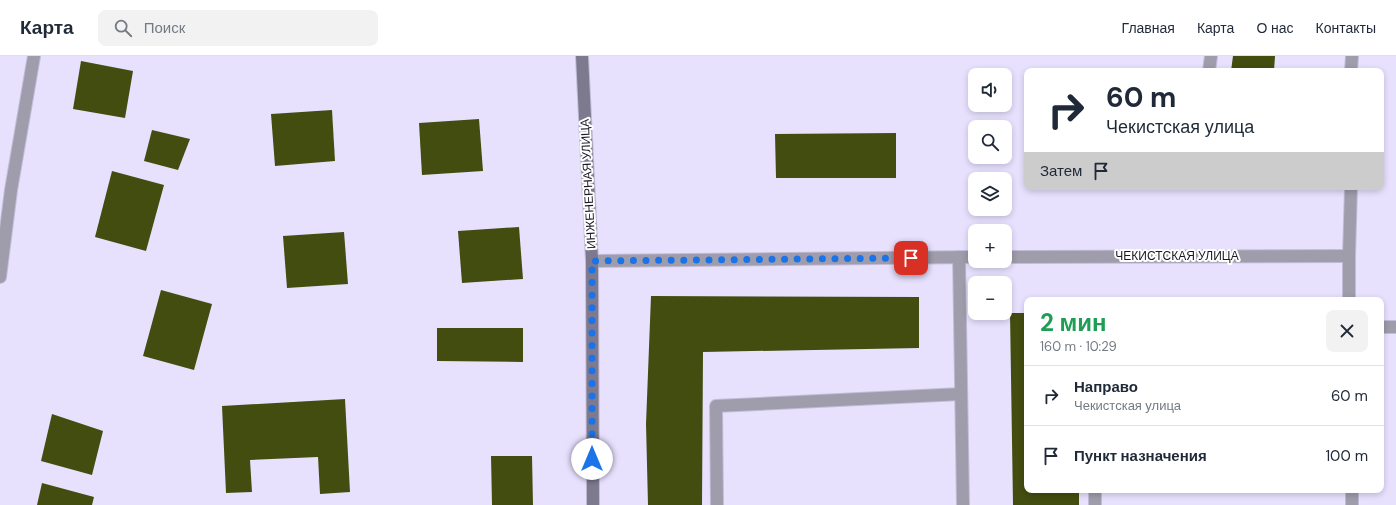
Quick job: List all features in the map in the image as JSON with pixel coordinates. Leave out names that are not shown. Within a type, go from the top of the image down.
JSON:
[{"type":"street","points":[[0,277],[11,190],[34,56]]},
{"type":"street","name":"ИНЖЕНЕРНАЯ УЛИЦА","points":[[582,56],[592,261],[593,505]]},
{"type":"street","points":[[1209,68],[1211,56]]},
{"type":"street","points":[[1352,56],[1352,68]]},
{"type":"street","points":[[1350,297],[1349,256],[1351,190]]},
{"type":"street","name":"ЧЕКИСТСКАЯ УЛИЦА","points":[[1012,257],[1349,256]]},
{"type":"street","points":[[958,257],[962,505]]},
{"type":"street","points":[[592,261],[968,257]]},
{"type":"street","points":[[1384,327],[1396,327]]},
{"type":"street","points":[[717,505],[716,406],[961,394]]},
{"type":"street","points":[[1095,493],[1095,505]]},
{"type":"street","points":[[1352,493],[1352,505]]},
{"type":"building","points":[[1233,56],[1275,56],[1274,68],[1231,68]]},
{"type":"building","points":[[81,61],[133,71],[125,118],[73,109]]},
{"type":"building","points":[[332,110],[335,161],[275,166],[271,114]]},
{"type":"building","points":[[479,119],[483,171],[422,175],[419,123]]},
{"type":"building","points":[[152,130],[190,139],[178,170],[144,161]]},
{"type":"building","points":[[896,133],[896,178],[776,178],[775,134]]},
{"type":"building","points":[[112,171],[164,185],[146,251],[95,237]]},
{"type":"building","points":[[519,227],[523,279],[462,283],[458,231]]},
{"type":"building","points":[[344,232],[348,284],[287,288],[283,236]]},
{"type":"building","points":[[161,290],[212,304],[194,370],[143,356]]},
{"type":"building","points":[[651,296],[919,297],[919,348],[703,352],[702,505],[648,505],[646,424]]},
{"type":"building","points":[[1012,313],[1024,313],[1024,493],[1079,493],[1079,505],[1013,505],[1010,320],[1012,320]]},
{"type":"building","points":[[437,328],[523,328],[523,362],[437,361]]},
{"type":"building","points":[[345,399],[350,492],[320,494],[318,457],[250,460],[252,492],[226,493],[222,406]]},
{"type":"building","points":[[52,414],[103,431],[92,475],[41,461]]},
{"type":"building","points":[[491,456],[532,456],[533,505],[492,505]]},
{"type":"building","points":[[42,483],[94,497],[92,505],[37,505]]},
{"type":"route","points":[[592,459],[592,261],[911,258]]}]
